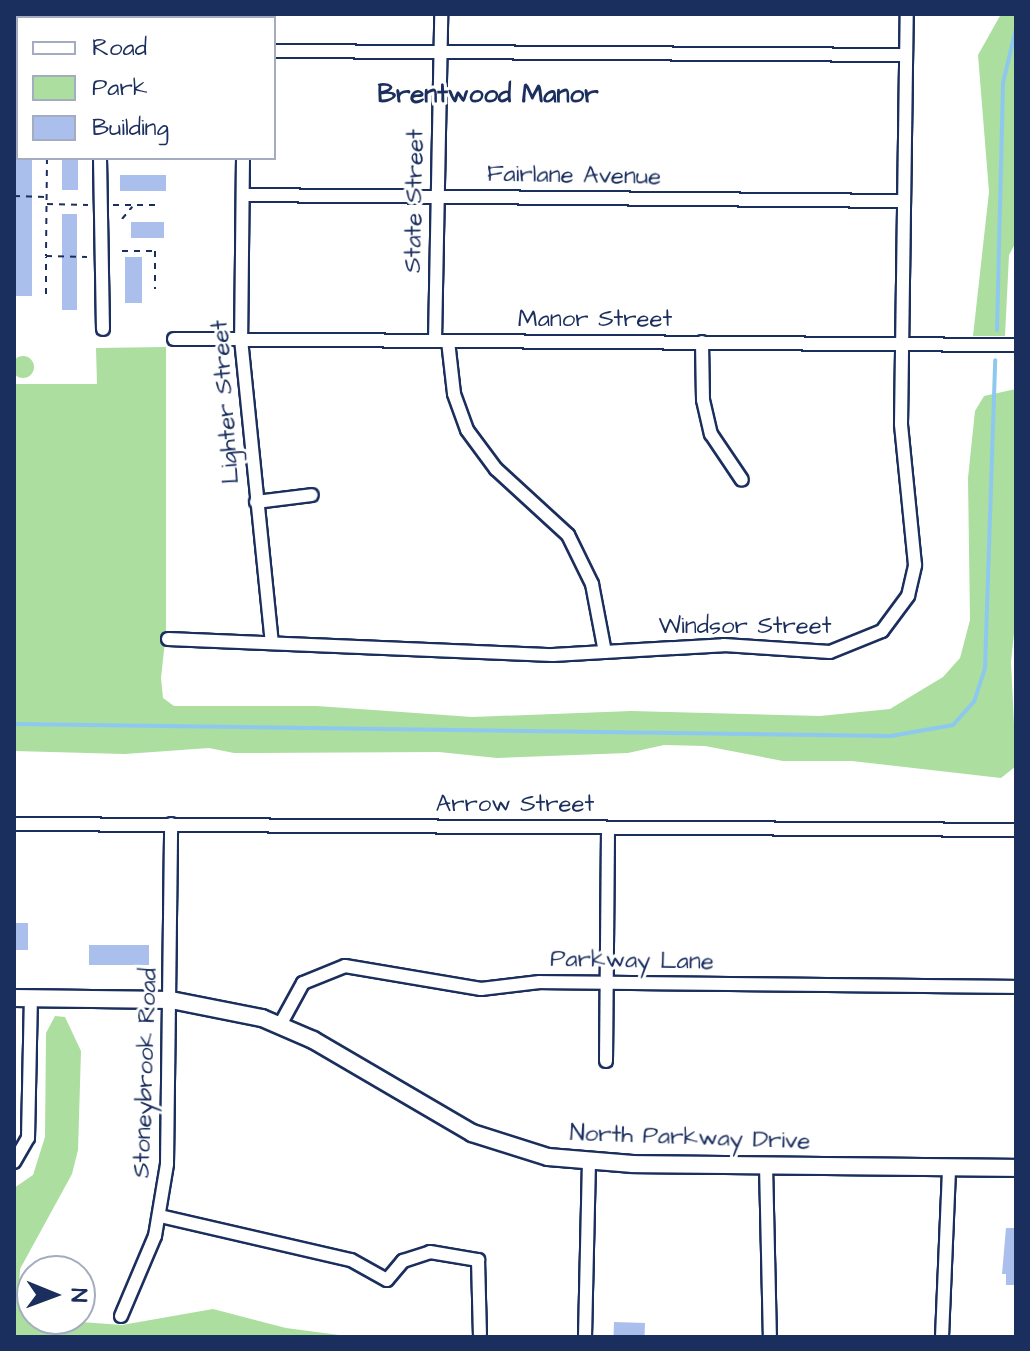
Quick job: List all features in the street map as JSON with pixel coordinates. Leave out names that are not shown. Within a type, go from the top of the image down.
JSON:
[{"type":"main road","name":"North Parkway Drive","points":[[22,998],[171,1000],[224,1007],[280,1025],[485,1139],[589,1162],[1016,1168]]},
{"type":"street","name":"State Street","points":[[441,14],[437,197],[442,341],[454,394],[467,430],[496,469],[568,535],[592,584],[605,652]]},
{"type":"street","name":"Windsor Street","points":[[168,639],[553,655],[724,645],[830,652],[866,642],[891,623],[908,596],[915,565],[902,454],[907,14]]},
{"type":"street","points":[[276,51],[906,55]]},
{"type":"street","points":[[100,160],[103,329]]},
{"type":"street","name":"Lighter Street","points":[[243,160],[241,339],[272,642]]},
{"type":"street","name":"Fairlane Avenue","points":[[243,195],[904,201]]},
{"type":"street","name":"Manor Street","points":[[174,339],[1016,345]]},
{"type":"street","points":[[702,342],[703,400],[711,434],[742,480]]},
{"type":"street","points":[[256,502],[312,495]]},
{"type":"street","name":"Arrow Street","points":[[14,824],[1016,830]]},
{"type":"street","name":"Stoneybrook Road","points":[[121,1316],[160,1216],[167,1164],[171,824]]},
{"type":"street","points":[[606,1061],[608,828]]},
{"type":"street","name":"Parkway Lane","points":[[280,1025],[303,983],[345,966],[472,988],[607,982],[1016,987]]},
{"type":"street","points":[[14,1162],[28,1138],[22,998]]},
{"type":"street","points":[[585,1337],[589,1162]]},
{"type":"street","points":[[766,1165],[770,1337]]},
{"type":"street","points":[[942,1337],[949,1167]]},
{"type":"street","points":[[160,1216],[351,1260],[387,1280],[408,1258],[430,1252],[478,1260],[480,1334]]},
{"type":"path","points":[[46,294],[47,160]]},
{"type":"path","points":[[14,196],[47,197]]},
{"type":"path","points":[[47,204],[93,205]]},
{"type":"path","points":[[111,205],[156,205]]},
{"type":"path","points":[[122,219],[133,205]]},
{"type":"path","points":[[122,251],[155,251],[155,289]]},
{"type":"path","points":[[46,256],[93,257]]},
{"type":"path","points":[[14,345],[14,356]]},
{"type":"green space","points":[[1001,14],[1016,14],[1016,242],[1009,255],[1005,336],[973,336],[989,192],[978,55]]},
{"type":"green space","points":[[166,347],[166,632],[161,678],[163,698],[174,706],[317,706],[472,717],[631,711],[820,716],[890,709],[943,677],[960,658],[970,620],[968,478],[975,411],[984,396],[1016,389],[1016,614],[1011,662],[1016,766],[1001,778],[852,761],[783,761],[705,746],[664,745],[628,753],[497,758],[439,752],[234,753],[209,748],[125,754],[14,751],[14,384],[97,384],[96,348]]},
{"type":"green space","points":[[23,356],[31,359],[34,367],[31,375],[23,378],[15,375],[12,367],[15,359]]},
{"type":"green space","points":[[55,1016],[65,1017],[81,1051],[78,1150],[72,1174],[28,1255],[16,1255],[16,1335],[96,1335],[96,1323],[122,1325],[213,1309],[286,1328],[354,1337],[14,1337],[14,1188],[33,1175],[45,1137],[46,1033]]},
{"type":"building","points":[[16,160],[32,160],[32,296],[16,296]]},
{"type":"building","points":[[62,160],[78,160],[78,190],[62,190]]},
{"type":"building","points":[[120,175],[166,175],[166,191],[120,191]]},
{"type":"building","points":[[62,214],[77,214],[77,310],[62,310]]},
{"type":"building","points":[[131,222],[164,222],[164,238],[131,238]]},
{"type":"building","points":[[125,257],[142,257],[142,303],[125,303]]},
{"type":"building","points":[[14,923],[28,923],[28,950],[14,950]]},
{"type":"building","points":[[89,945],[149,945],[149,965],[89,965]]},
{"type":"building","points":[[1006,1228],[1016,1228],[1016,1285],[1006,1285],[1006,1274],[1002,1274]]},
{"type":"building","points":[[614,1322],[645,1323],[644,1337],[613,1337]]},
{"type":"waterway","points":[[997,330],[1003,83],[1016,29]]},
{"type":"waterway","points":[[14,724],[891,736],[953,725],[974,702],[985,668],[995,360]]},
{"type":"district","name":"Brentwood Manor","points":[[488,95]]}]
